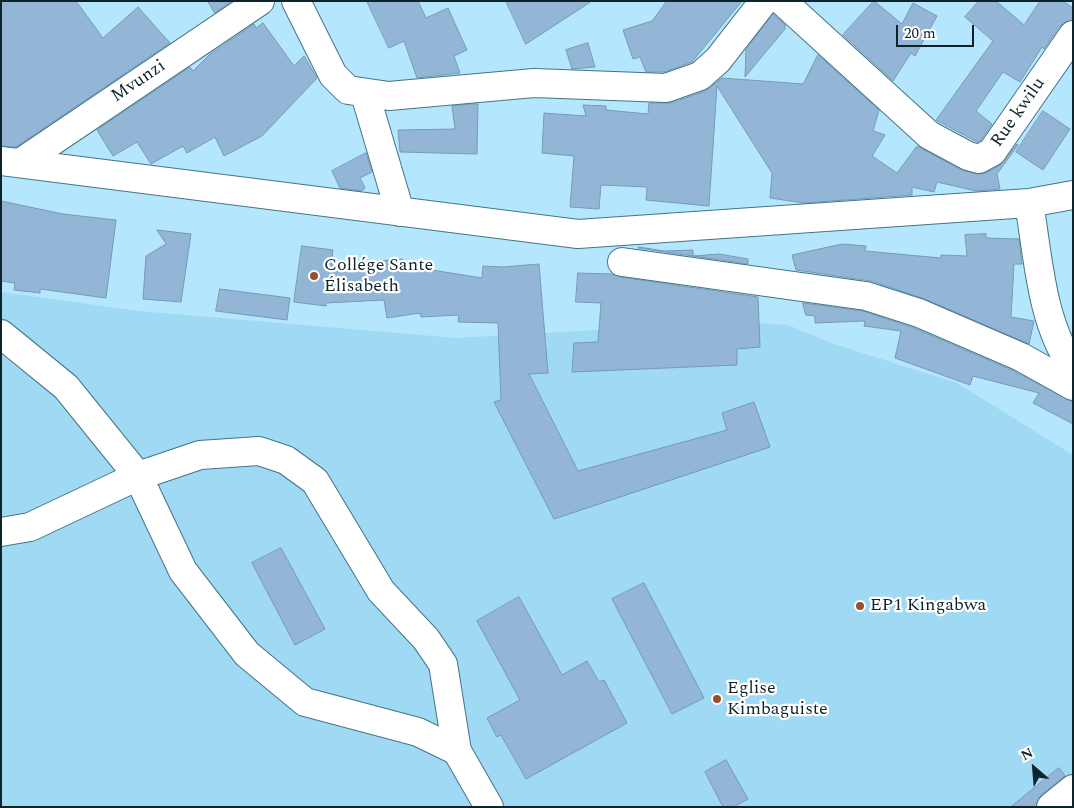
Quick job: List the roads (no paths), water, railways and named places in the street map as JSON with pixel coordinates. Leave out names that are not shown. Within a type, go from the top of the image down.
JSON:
[{"type":"street","name":"Mvunzi","points":[[11,162],[260,1]]},
{"type":"street","points":[[296,1],[333,75],[357,92],[389,96],[534,83],[666,88],[700,76],[718,60],[764,1]]},
{"type":"street","name":"Rue kwilu","points":[[782,1],[929,135],[968,156],[979,159],[992,152],[1073,35]]},
{"type":"street","points":[[357,92],[400,212]]},
{"type":"street","points":[[11,162],[578,234],[1029,203],[1073,195]]},
{"type":"street","points":[[1029,203],[1043,294],[1066,358],[1073,367]]},
{"type":"street","points":[[622,262],[866,296],[919,313],[1021,357],[1073,386]]},
{"type":"street","points":[[1,334],[66,387],[138,476],[183,571],[247,654],[304,702],[418,732],[457,751]]},
{"type":"street","points":[[1,532],[30,527],[138,476],[200,455],[259,451],[286,460],[315,481],[381,592],[426,639],[444,664],[457,751],[489,807]]},
{"type":"street","points":[[1051,807],[1073,789]]},
{"type":"place","name":"Collége Sante Élisabeth","points":[[314,276]]},
{"type":"place","name":"EP1 Kingabwa","points":[[860,606]]},
{"type":"place","name":"Eglise Kimbaguiste","points":[[717,699]]}]
